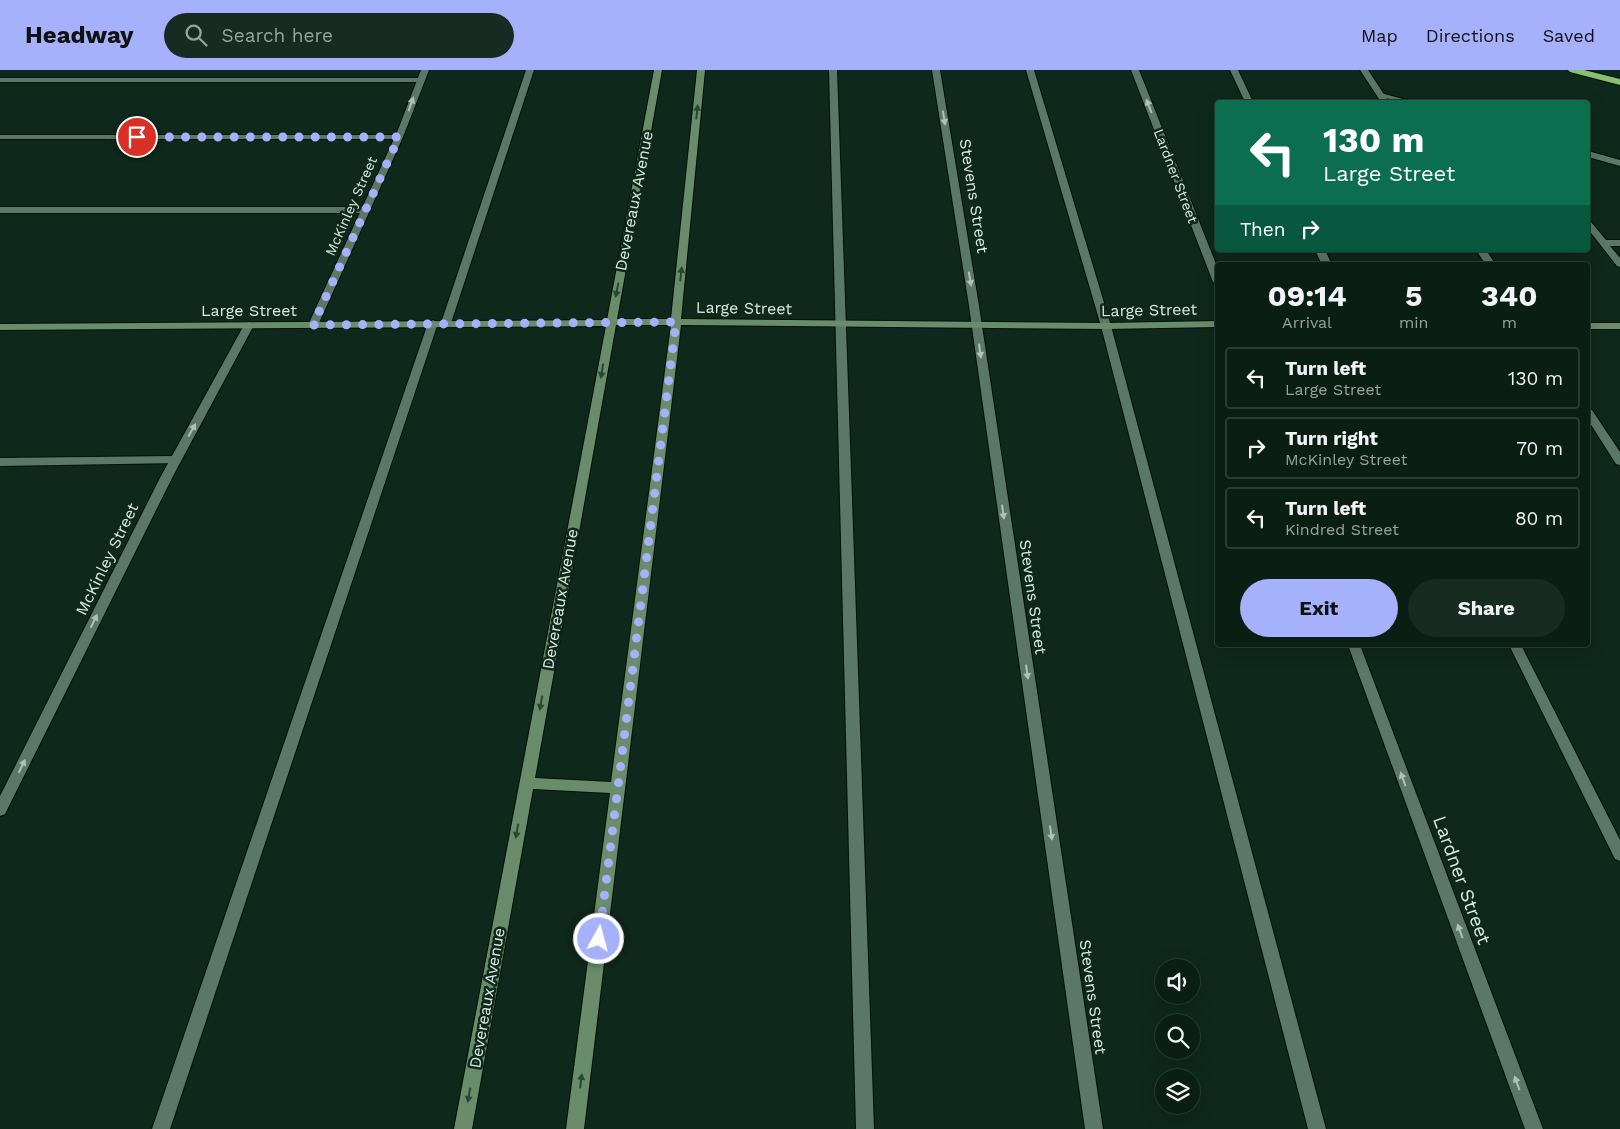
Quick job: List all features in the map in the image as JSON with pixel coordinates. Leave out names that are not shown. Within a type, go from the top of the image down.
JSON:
[{"type":"highway","points":[[1573,70],[1620,82]]},
{"type":"main road","name":"Devereaux Avenue","points":[[463,1129],[658,70]]},
{"type":"main road","points":[[575,1129],[676,322],[701,70]]},
{"type":"main road","name":"Large Street","points":[[0,327],[676,322],[1106,326],[1215,324]]},
{"type":"main road","points":[[1590,326],[1620,326]]},
{"type":"main road","points":[[526,784],[618,788]]},
{"type":"street","name":"McKinley Street","points":[[313,325],[399,137],[425,70]]},
{"type":"street","points":[[161,1129],[439,323],[530,70]]},
{"type":"street","points":[[833,70],[865,1129]]},
{"type":"street","name":"Stevens Street","points":[[936,70],[976,324],[1094,1129]]},
{"type":"street","points":[[1030,70],[1106,326],[1317,1129]]},
{"type":"street","name":"Lardner Street","points":[[1135,70],[1215,274]]},
{"type":"street","points":[[1234,70],[1248,100]]},
{"type":"street","points":[[1364,70],[1384,100]]},
{"type":"street","points":[[0,80],[420,80]]},
{"type":"street","points":[[1380,94],[1402,100]]},
{"type":"street","points":[[0,137],[399,137]]},
{"type":"street","points":[[1590,155],[1620,163]]},
{"type":"street","points":[[0,210],[365,210]]},
{"type":"street","points":[[1590,227],[1620,264]]},
{"type":"street","points":[[1603,244],[1620,243]]},
{"type":"street","name":"McKinley Street","points":[[0,810],[175,460],[249,325]]},
{"type":"street","points":[[1590,415],[1620,461]]},
{"type":"street","points":[[0,462],[175,460]]},
{"type":"street","name":"Lardner Street","points":[[1355,647],[1534,1129]]},
{"type":"street","points":[[1516,647],[1620,855]]},
{"type":"route","points":[[137,137],[399,137],[313,325],[676,322],[599,939]]}]
